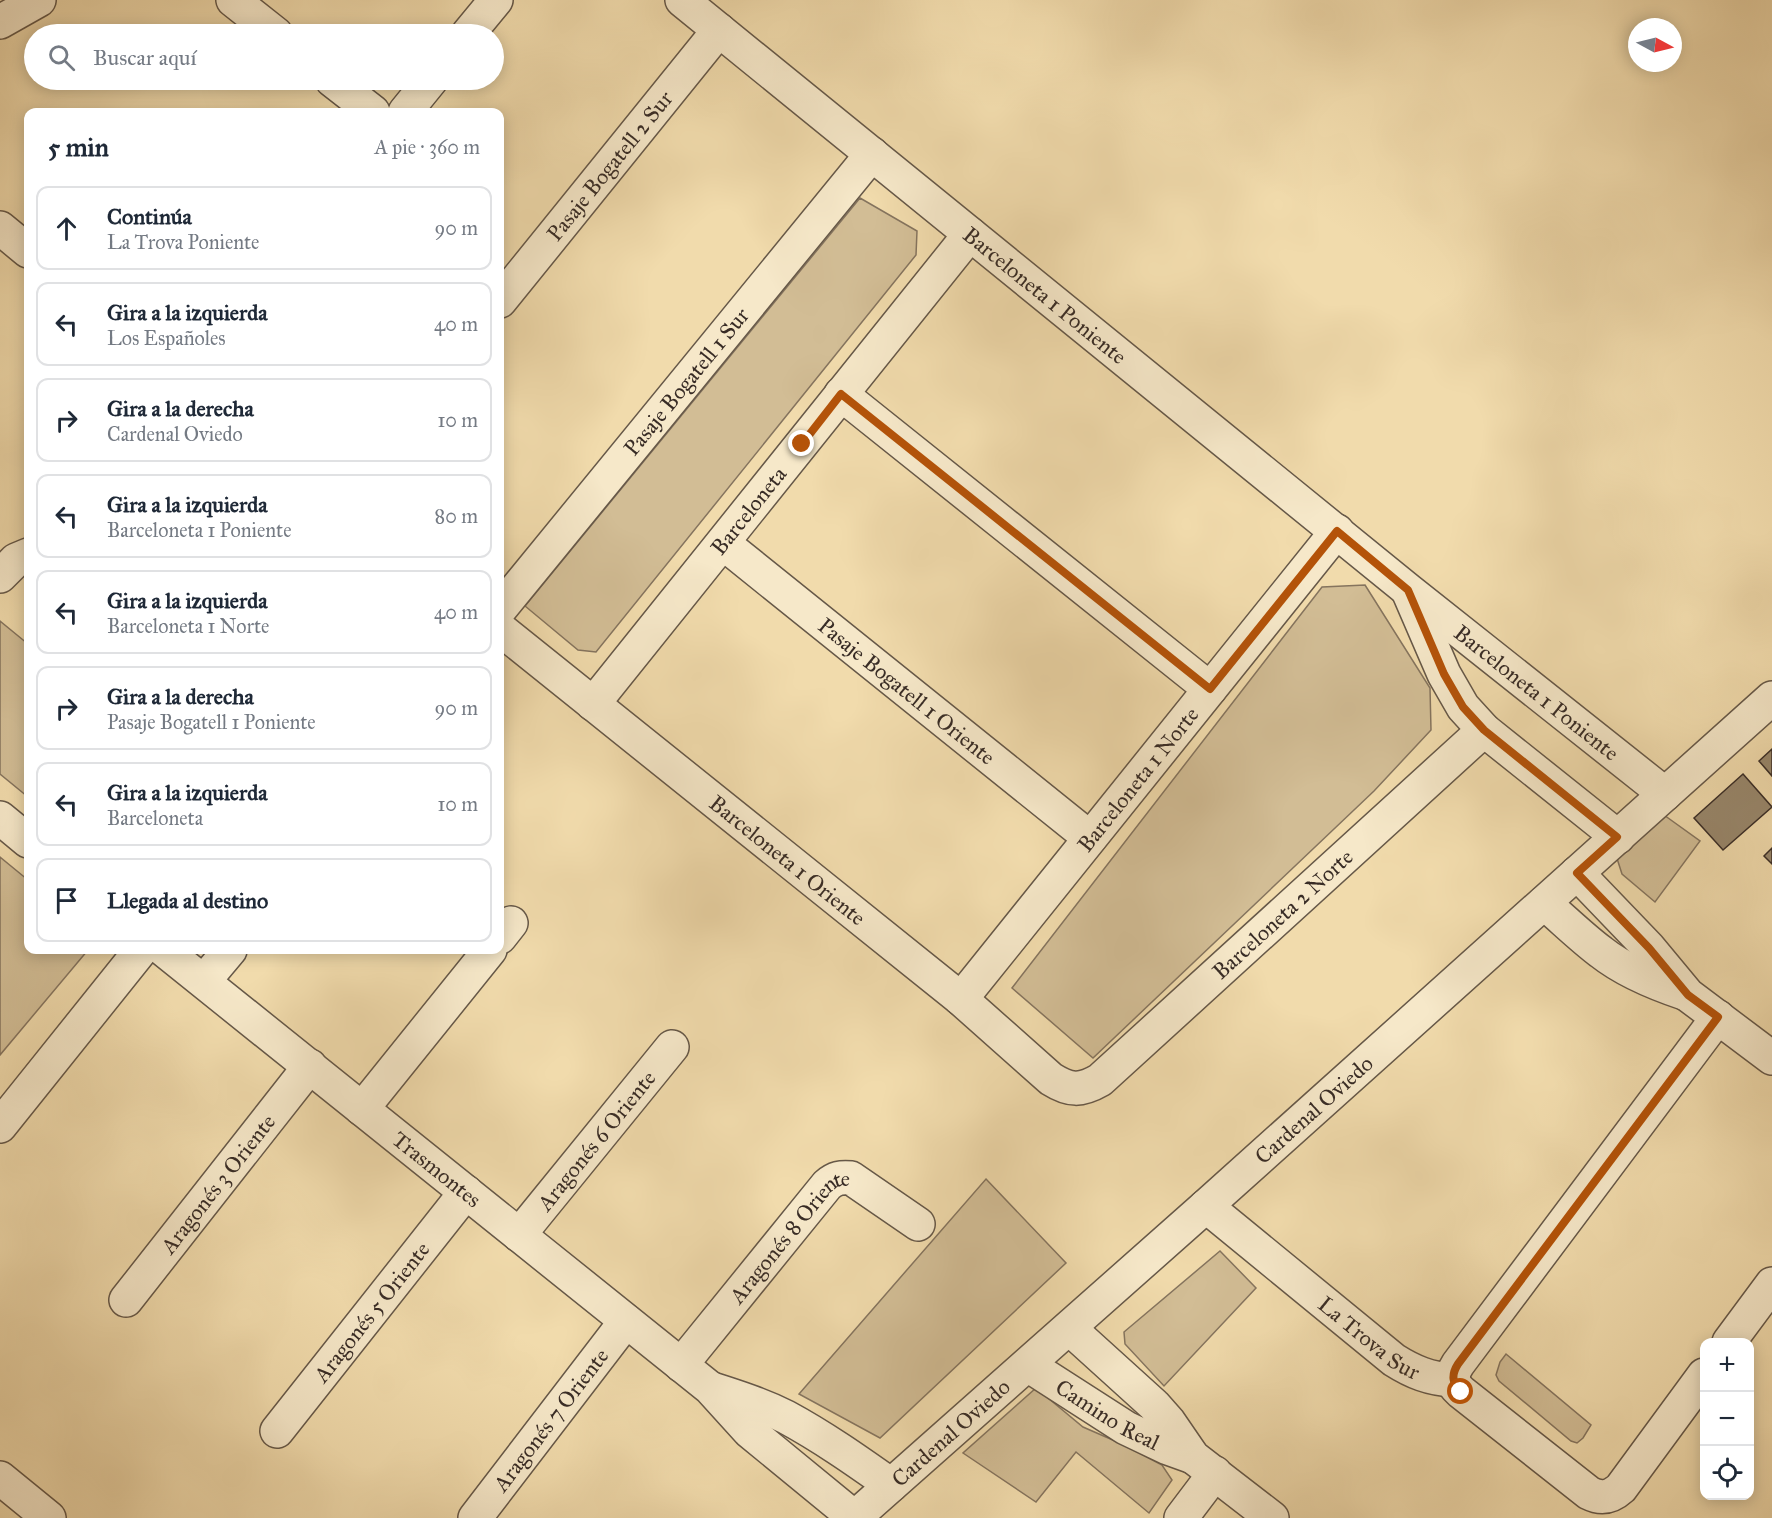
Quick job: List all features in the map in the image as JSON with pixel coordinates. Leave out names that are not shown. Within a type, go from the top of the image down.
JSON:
[{"type":"street","points":[[0,22],[39,0]]},
{"type":"street","points":[[233,0],[263,24]]},
{"type":"street","points":[[476,24],[495,0]]},
{"type":"street","name":"Barceloneta 1 Poniente","points":[[682,0],[1408,590],[1665,794]]},
{"type":"street","name":"Pasaje Bogatell 2 Sur","points":[[504,296],[719,30]]},
{"type":"street","points":[[345,90],[368,108]]},
{"type":"street","points":[[408,108],[423,90]]},
{"type":"street","name":"Pasaje Bogatell 1 Sur","points":[[504,604],[872,154]]},
{"type":"street","points":[[0,228],[24,248]]},
{"type":"street","name":"Barceloneta","points":[[593,704],[970,234]]},
{"type":"street","points":[[841,394],[1210,689]]},
{"type":"street","name":"Barceloneta 1 Norte","points":[[961,999],[1337,531]]},
{"type":"street","name":"Pasaje Bogatell 1 Oriente","points":[[723,543],[1090,838]]},
{"type":"street","points":[[0,576],[16,560],[24,557]]},
{"type":"street","name":"Barceloneta 1 Poniente","points":[[1408,590],[1444,674],[1463,707],[1484,730],[1617,837]]},
{"type":"street","name":"Barceloneta 1 Oriente","points":[[504,631],[961,999],[1051,1079],[1063,1087],[1077,1089]]},
{"type":"street","name":"Cardenal Oviedo","points":[[854,1518],[1028,1365],[1772,698]]},
{"type":"street","name":"Barceloneta 2 Norte","points":[[1077,1089],[1089,1087],[1100,1080],[1484,730]]},
{"type":"street","points":[[0,818],[24,838]]},
{"type":"street","points":[[1577,873],[1649,948],[1688,995],[1772,1058]]},
{"type":"street","points":[[1544,903],[1618,964],[1688,995]]},
{"type":"street","points":[[0,1126],[138,954]]},
{"type":"street","name":"Trasmontes","points":[[169,954],[710,1388],[749,1431],[854,1518]]},
{"type":"street","points":[[204,981],[227,954]]},
{"type":"street","points":[[362,1109],[487,954]]},
{"type":"street","points":[[1453,1380],[1458,1364],[1718,1017]]},
{"type":"street","name":"Aragonés 6 Oriente","points":[[519,1235],[672,1047]]},
{"type":"street","name":"Aragonés 3 Oriente","points":[[126,1300],[310,1066]]},
{"type":"street","name":"Aragonés 8 Oriente","points":[[681,1365],[834,1179],[851,1178],[918,1224]]},
{"type":"street","name":"Aragonés 5 Oriente","points":[[277,1431],[466,1192]]},
{"type":"street","name":"La Trova Sur","points":[[1206,1206],[1394,1360],[1431,1378],[1453,1380],[1461,1392],[1589,1493],[1612,1508]]},
{"type":"street","points":[[1732,1338],[1772,1284]]},
{"type":"street","name":"Aragonés 7 Oriente","points":[[475,1518],[626,1321]]},
{"type":"street","name":"Camino Real","points":[[1069,1328],[1154,1405],[1204,1465],[1272,1518]]},
{"type":"street","name":"Camino Real","points":[[1028,1365],[1126,1428],[1204,1465]]},
{"type":"street","points":[[1612,1508],[1615,1494],[1700,1380]]},
{"type":"street","name":"Trasmontes","points":[[710,1388],[784,1416],[831,1444],[891,1485]]},
{"type":"street","points":[[1181,1518],[1204,1465]]},
{"type":"street","points":[[0,1478],[45,1517]]},
{"type":"shaded area","points":[[860,198],[917,231],[916,255],[596,652],[578,650],[525,606]]},
{"type":"shaded area","points":[[1365,585],[1430,688],[1431,730],[1374,791],[1093,1058],[1012,988],[1322,587]]},
{"type":"shaded area","points":[[0,621],[24,641],[24,794],[0,774]]},
{"type":"shaded area","points":[[1657,810],[1700,841],[1655,902],[1622,874],[1613,846]]},
{"type":"shaded area","points":[[0,857],[24,877],[24,954],[85,954],[0,1055]]},
{"type":"shaded area","points":[[986,1179],[1066,1263],[880,1438],[799,1394]]},
{"type":"shaded area","points":[[1220,1251],[1256,1288],[1164,1386],[1125,1344],[1124,1332]]},
{"type":"shaded area","points":[[1506,1354],[1591,1425],[1583,1438],[1577,1443],[1571,1441],[1499,1381],[1496,1375],[1500,1362]]},
{"type":"shaded area","points":[[1036,1388],[1083,1427],[1162,1465],[1172,1480],[1149,1513],[1076,1452],[1036,1502],[963,1453]]},
{"type":"building","points":[[1772,749],[1772,776],[1759,761]]},
{"type":"building","points":[[1743,774],[1772,807],[1723,850],[1694,818]]},
{"type":"building","points":[[1772,848],[1772,864],[1764,856]]},
{"type":"route","points":[[802,444],[841,394],[1210,689],[1337,531],[1408,590],[1453,691],[1463,707],[1484,730],[1617,837],[1577,873],[1649,948],[1688,995],[1718,1017],[1458,1364],[1453,1380],[1461,1392]]}]
